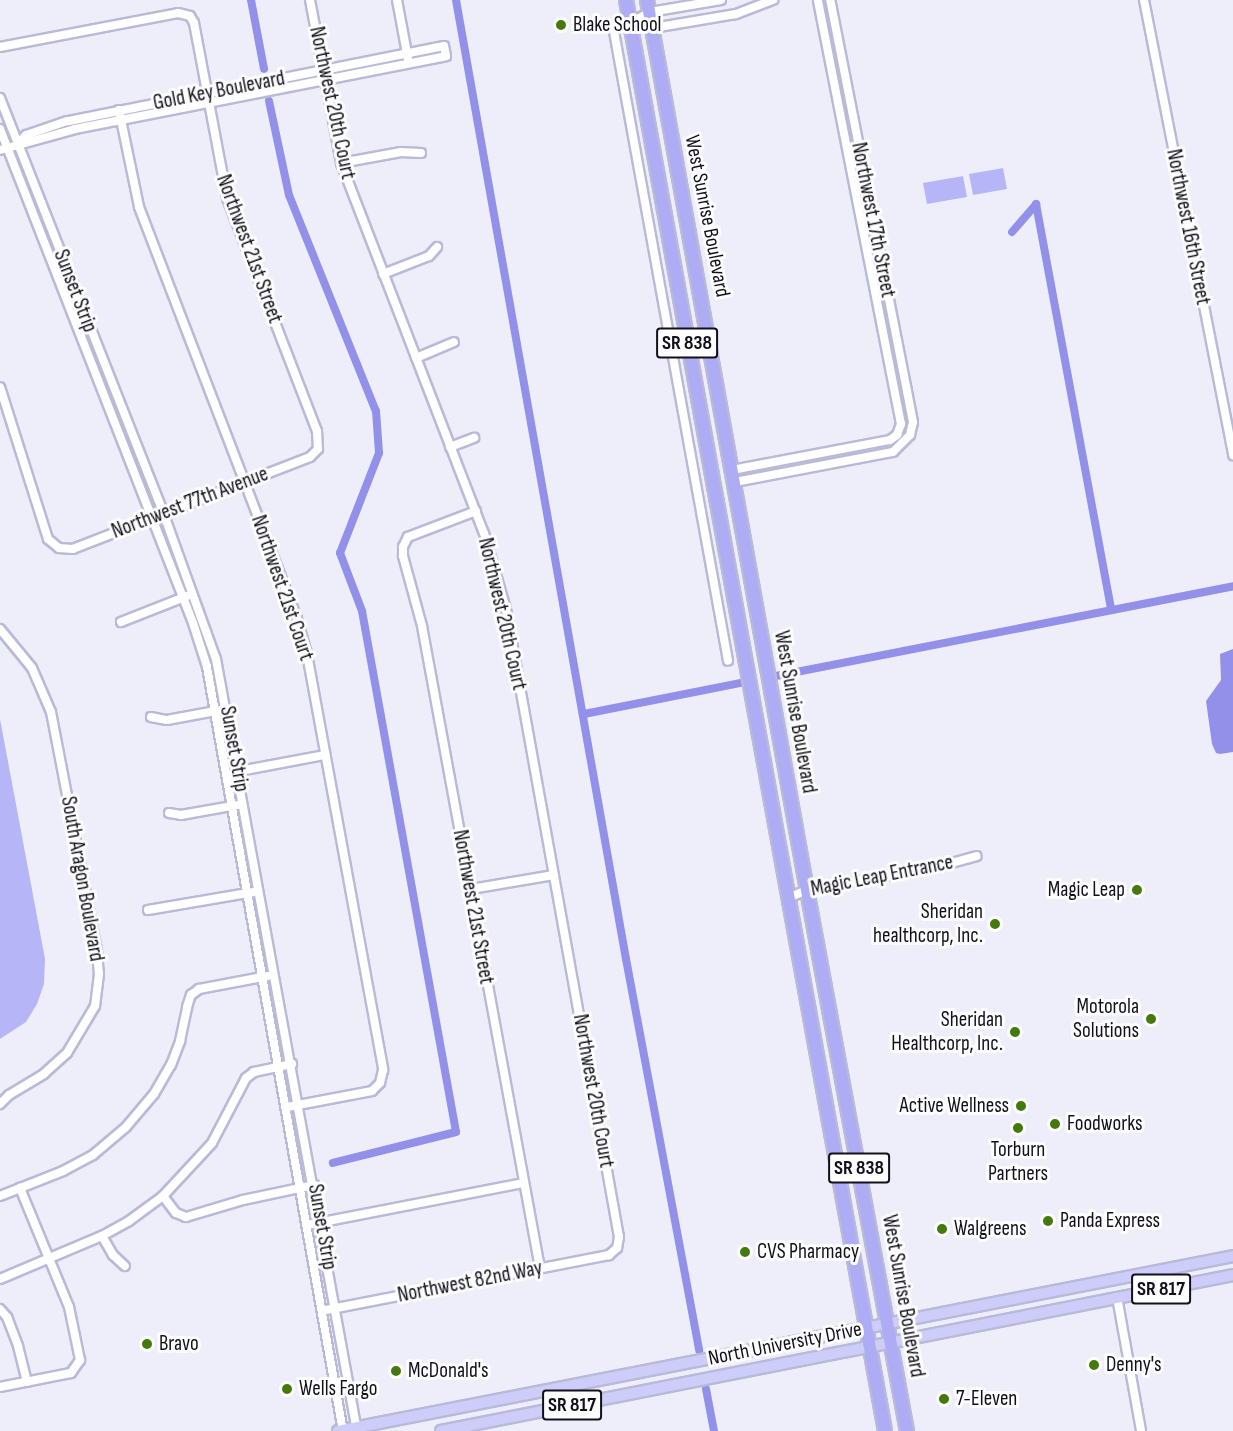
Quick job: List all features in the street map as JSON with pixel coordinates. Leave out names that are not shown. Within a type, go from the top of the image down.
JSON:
[{"type":"highway","name":"West Sunrise Boulevard","points":[[626,0],[885,1431]]},
{"type":"highway","name":"West Sunrise Boulevard","points":[[649,6],[807,890],[907,1431]]},
{"type":"highway","points":[[714,484],[739,507]]},
{"type":"main road","name":"North University Drive","points":[[341,1431],[1233,1256]]},
{"type":"main road","name":"North University Drive","points":[[441,1431],[1233,1275]]},
{"type":"main road","points":[[1117,1298],[1120,1288],[1131,1277]]},
{"type":"main road","points":[[1088,1304],[1107,1291],[1110,1280]]},
{"type":"street","name":"Northwest 20th Court","points":[[310,0],[341,164],[476,511],[506,609],[619,1238],[617,1248]]},
{"type":"street","points":[[397,0],[408,63]]},
{"type":"street","points":[[630,23],[649,6],[721,0]]},
{"type":"street","points":[[728,661],[613,26],[630,23],[652,28],[736,14],[773,0]]},
{"type":"street","name":"Northwest 17th Street","points":[[734,476],[890,441],[897,435],[901,423],[818,0]]},
{"type":"street","name":"Northwest 17th Street","points":[[734,476],[893,452],[907,440],[913,422],[830,0]]},
{"type":"street","name":"Northwest 16th Street","points":[[1144,0],[1233,455]]},
{"type":"street","name":"Northwest 21st Street","points":[[0,47],[185,13],[190,16],[194,23],[226,198],[317,431],[318,449]]},
{"type":"street","name":"Gold Key Boulevard","points":[[18,144],[26,135],[67,121],[119,110],[206,98],[446,56],[444,46],[324,76]]},
{"type":"street","name":"Sunset Strip","points":[[0,98],[163,512],[216,659],[300,1105],[357,1429]]},
{"type":"street","name":"Gold Key Boulevard","points":[[4,149],[206,98]]},
{"type":"street","name":"Northwest 21st Court","points":[[119,110],[139,207],[299,625],[308,654],[382,1070],[380,1083],[372,1091],[300,1105]]},
{"type":"street","name":"Sunset Strip","points":[[0,129],[4,149],[152,518],[202,651],[216,710],[249,892],[341,1431]]},
{"type":"street","points":[[341,164],[401,152],[421,153]]},
{"type":"street","points":[[383,274],[429,256],[436,247]]},
{"type":"street","points":[[416,358],[454,342]]},
{"type":"street","name":"Northwest 77th Avenue","points":[[0,387],[48,538],[59,548],[73,549],[163,512],[310,457],[318,449]]},
{"type":"street","points":[[450,447],[474,438]]},
{"type":"street","points":[[695,481],[714,484]]},
{"type":"street","name":"Northwest 21st Street","points":[[476,511],[408,537],[403,546],[422,626],[540,1268]]},
{"type":"street","points":[[121,622],[193,594]]},
{"type":"street","name":"South Aragon Boulevard","points":[[0,628],[32,669],[51,712],[97,952],[99,974],[95,1006],[67,1053],[44,1074],[9,1095],[0,1104]]},
{"type":"street","points":[[151,717],[167,720],[227,709]]},
{"type":"street","points":[[227,773],[325,755]]},
{"type":"street","points":[[169,813],[181,815],[244,804]]},
{"type":"street","name":"Magic Leap Entrance","points":[[788,898],[807,890],[937,867],[977,856]]},
{"type":"street","points":[[471,889],[554,875]]},
{"type":"street","points":[[148,910],[260,890]]},
{"type":"street","points":[[0,1196],[93,1155],[126,1127],[154,1094],[171,1065],[191,995],[199,989],[275,975]]},
{"type":"street","points":[[0,1279],[102,1236],[129,1221],[163,1196],[212,1143],[246,1078],[254,1072],[292,1064]]},
{"type":"street","points":[[287,1107],[300,1105]]},
{"type":"street","points":[[307,1225],[524,1183]]},
{"type":"street","points":[[163,1196],[176,1213],[186,1216],[243,1200],[314,1185]]},
{"type":"street","points":[[0,1387],[71,1373],[78,1367],[80,1360],[69,1307],[20,1188]]},
{"type":"street","points":[[102,1236],[113,1255],[125,1266]]},
{"type":"street","name":"Northwest 82nd Way","points":[[322,1311],[609,1255],[617,1248]]},
{"type":"street","points":[[1117,1298],[1141,1431]]},
{"type":"street","points":[[0,1309],[7,1317],[18,1346],[27,1382]]},
{"type":"shaded area","points":[[1003,168],[1007,189],[973,195],[969,174]]},
{"type":"shaded area","points":[[963,176],[967,197],[927,204],[923,183]]},
{"type":"shaded area","points":[[1233,649],[1233,752],[1220,754],[1216,753],[1212,744],[1206,701],[1221,680],[1220,654]]},
{"type":"shaded area","points":[[0,719],[45,959],[44,984],[37,1004],[26,1022],[0,1039]]},
{"type":"waterway","points":[[251,0],[264,69]]},
{"type":"waterway","points":[[456,0],[626,959],[699,1350]]},
{"type":"waterway","points":[[269,101],[289,195],[376,411],[379,453],[340,553],[362,611],[456,1132],[333,1163]]},
{"type":"waterway","points":[[1012,232],[1036,204],[1111,610]]},
{"type":"waterway","points":[[776,676],[1233,586]]},
{"type":"waterway","points":[[584,714],[741,683]]},
{"type":"waterway","points":[[706,1389],[714,1431]]},
{"type":"place","name":"Blake School","points":[[561,25]]},
{"type":"place","name":"Magic Leap","points":[[1137,890]]},
{"type":"place","name":"Sheridan healthcorp, Inc.","points":[[995,924]]},
{"type":"place","name":"Motorola Solutions","points":[[1151,1019]]},
{"type":"place","name":"Sheridan Healthcorp, Inc.","points":[[1015,1032]]},
{"type":"place","name":"Active Wellness","points":[[1021,1106]]},
{"type":"place","name":"Foodworks","points":[[1055,1124]]},
{"type":"place","name":"Torburn Partners","points":[[1018,1128]]},
{"type":"place","name":"Panda Express","points":[[1048,1221]]},
{"type":"place","name":"Walgreens","points":[[942,1229]]},
{"type":"place","name":"CVS Pharmacy","points":[[745,1252]]},
{"type":"place","name":"Bravo","points":[[147,1344]]},
{"type":"place","name":"Denny's","points":[[1094,1365]]},
{"type":"place","name":"McDonald's","points":[[396,1371]]},
{"type":"place","name":"Wells Fargo","points":[[287,1389]]},
{"type":"place","name":"7-Eleven","points":[[944,1399]]}]
